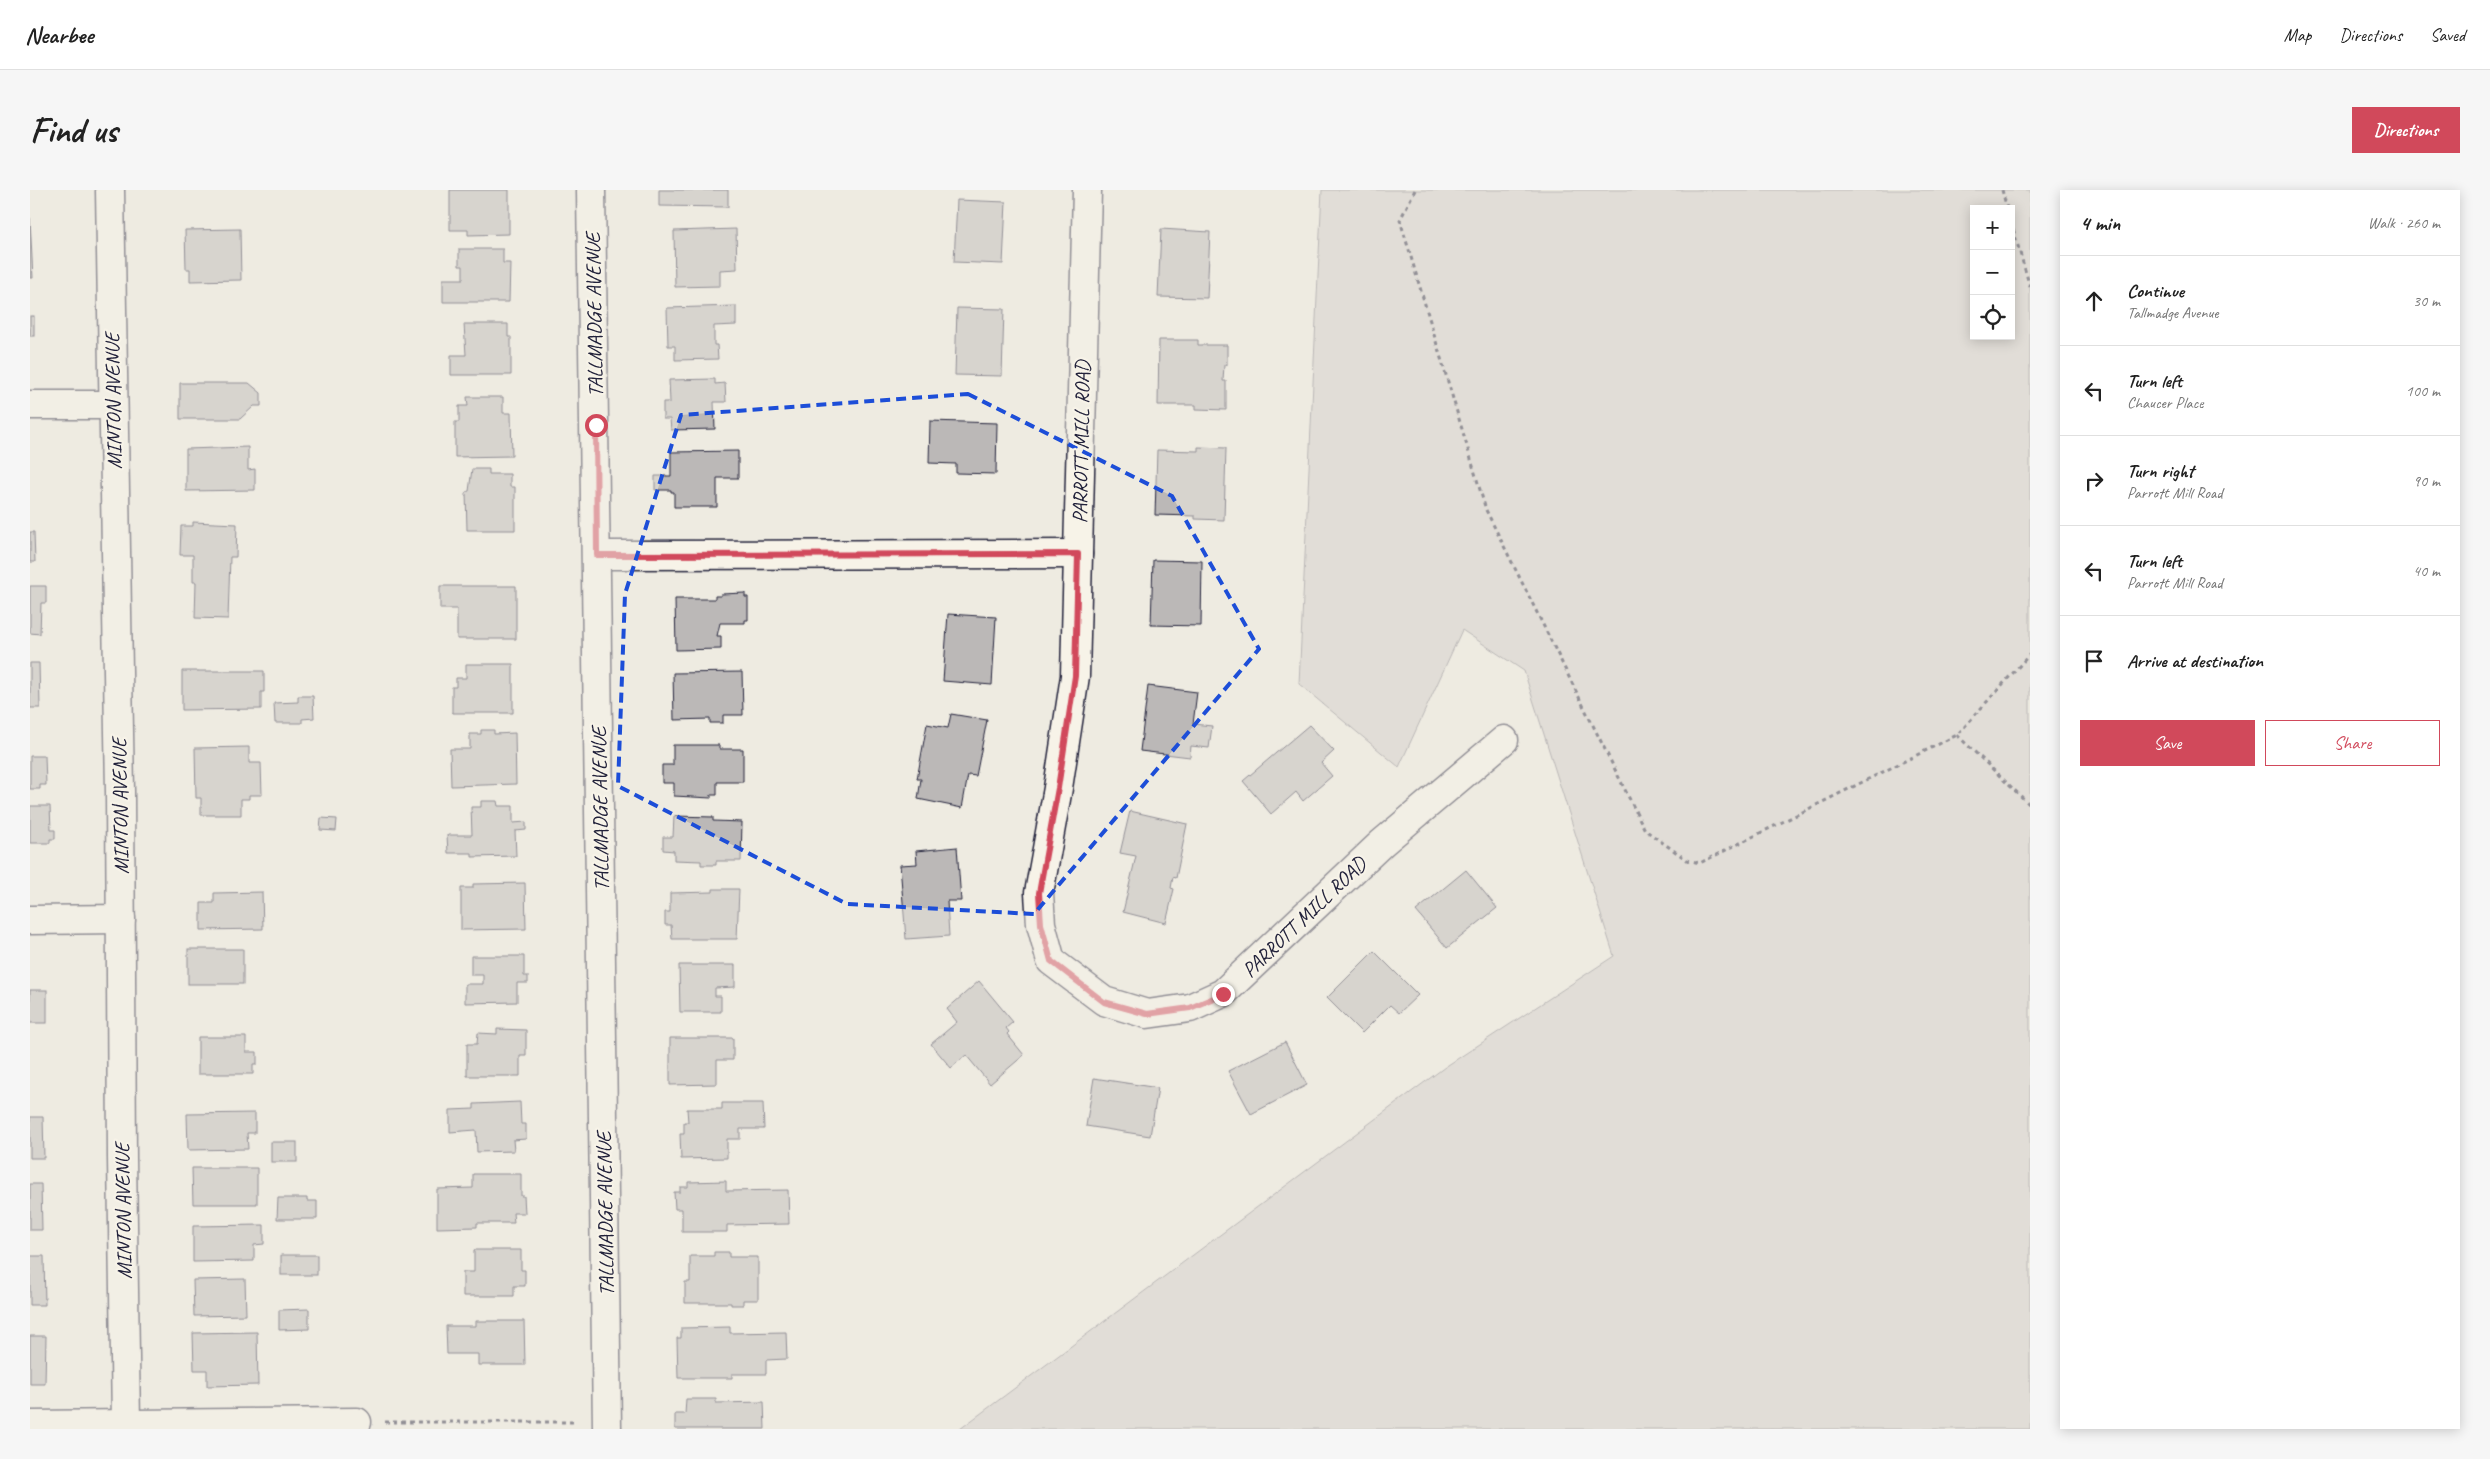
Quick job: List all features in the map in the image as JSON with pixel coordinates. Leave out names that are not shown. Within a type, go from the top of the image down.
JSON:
[{"type":"street","name":"MINTON AVENUE","points":[[110,190],[121,919],[126,1423]]},
{"type":"street","name":"TALLMADGE AVENUE","points":[[591,190],[607,1425]]},
{"type":"street","name":"PARROTT MILL ROAD","points":[[1087,190],[1075,676],[1058,788],[1039,893],[1041,924],[1051,961],[1104,1002],[1147,1014],[1190,1008],[1223,994],[1382,842],[1504,740]]},
{"type":"street","points":[[30,405],[113,405]]},
{"type":"street","points":[[597,555],[1078,554]]},
{"type":"street","points":[[30,920],[121,919]]},
{"type":"street","points":[[30,1425],[357,1422]]},
{"type":"path","points":[[1415,190],[1400,220],[1486,510],[1644,830],[1687,860],[1700,863],[1957,735],[2030,654]]},
{"type":"path","points":[[2002,190],[2006,205]]},
{"type":"path","points":[[2015,236],[2030,287]]},
{"type":"path","points":[[1957,735],[2030,805]]},
{"type":"path","points":[[357,1422],[607,1425]]},
{"type":"highlighted area","points":[[968,394],[1172,496],[1259,649],[1034,914],[847,904],[618,786],[625,594],[681,415]]},
{"type":"shaded area","points":[[1322,190],[2030,190],[2030,1429],[960,1429],[1445,1067],[1614,956],[1524,671],[1462,630],[1399,767],[1299,684]]},
{"type":"building","points":[[450,190],[509,190],[509,234],[468,235],[468,230],[450,230]]},
{"type":"building","points":[[659,190],[728,190],[728,207],[659,206]]},
{"type":"building","points":[[957,200],[1006,202],[1003,264],[954,262]]},
{"type":"building","points":[[30,218],[33,278],[30,278]]},
{"type":"building","points":[[240,229],[241,280],[190,281],[190,269],[186,269],[185,230]]},
{"type":"building","points":[[736,229],[737,269],[720,270],[720,286],[675,287],[674,231]]},
{"type":"building","points":[[1161,229],[1210,232],[1207,298],[1158,297]]},
{"type":"building","points":[[459,249],[503,249],[503,263],[510,263],[509,302],[443,302],[443,279],[463,279],[463,266],[459,266]]},
{"type":"building","points":[[736,306],[736,325],[714,326],[714,345],[717,345],[718,359],[675,360],[675,346],[668,346],[667,308]]},
{"type":"building","points":[[957,308],[1004,309],[1002,376],[955,375]]},
{"type":"building","points":[[30,316],[34,316],[34,336],[30,336]]},
{"type":"building","points":[[464,324],[508,324],[508,337],[511,337],[511,375],[451,375],[451,355],[466,355]]},
{"type":"building","points":[[1159,340],[1198,340],[1198,345],[1227,345],[1227,365],[1224,365],[1223,381],[1226,381],[1226,410],[1196,409],[1196,405],[1158,405]]},
{"type":"building","points":[[715,379],[715,384],[725,383],[726,402],[714,402],[715,429],[671,430],[670,419],[663,419],[663,402],[670,402],[669,380]]},
{"type":"building","points":[[180,383],[249,383],[261,393],[261,406],[254,406],[240,419],[180,419]]},
{"type":"building","points":[[467,397],[503,397],[503,413],[511,413],[512,456],[455,457],[455,422],[459,422],[459,406],[468,406]]},
{"type":"building","points":[[930,421],[997,423],[996,474],[956,473],[956,464],[929,463]]},
{"type":"building","points":[[248,447],[248,470],[255,469],[255,490],[186,491],[186,449]]},
{"type":"building","points":[[1198,447],[1226,448],[1224,520],[1195,519],[1195,516],[1155,515],[1157,450],[1198,451]]},
{"type":"building","points":[[738,451],[738,478],[717,478],[717,507],[674,507],[674,492],[671,492],[671,490],[655,490],[655,476],[671,476],[671,452]]},
{"type":"building","points":[[472,469],[489,469],[489,474],[510,474],[510,487],[515,487],[515,530],[467,530],[466,492],[469,491]]},
{"type":"building","points":[[193,522],[237,524],[236,557],[230,557],[228,619],[195,618],[196,582],[193,582],[193,555],[180,555],[181,526],[193,526]]},
{"type":"building","points":[[30,532],[34,532],[35,562],[30,562]]},
{"type":"building","points":[[1153,560],[1202,561],[1201,626],[1151,625]]},
{"type":"building","points":[[30,586],[46,586],[46,603],[41,603],[40,634],[30,633]]},
{"type":"building","points":[[440,586],[516,586],[516,639],[457,639],[457,609],[440,609]]},
{"type":"building","points":[[745,593],[745,597],[748,597],[748,620],[745,620],[745,623],[720,623],[717,636],[721,636],[721,649],[676,650],[675,599],[715,599],[715,596],[721,596],[721,594]]},
{"type":"building","points":[[948,614],[996,617],[992,685],[943,681]]},
{"type":"building","points":[[30,663],[39,663],[40,708],[30,708]]},
{"type":"building","points":[[466,664],[513,664],[513,713],[452,713],[452,687],[456,687],[456,678],[466,678]]},
{"type":"building","points":[[182,671],[264,671],[264,692],[261,692],[261,709],[182,710]]},
{"type":"building","points":[[742,672],[743,715],[723,715],[723,723],[710,723],[710,719],[674,720],[673,673]]},
{"type":"building","points":[[1148,686],[1197,692],[1193,724],[1212,726],[1209,748],[1191,746],[1190,757],[1140,751]]},
{"type":"building","points":[[298,696],[313,696],[314,718],[302,719],[302,723],[275,723],[274,703],[298,702]]},
{"type":"building","points":[[951,714],[987,720],[976,776],[968,775],[962,808],[918,799],[921,779],[917,779],[927,724],[948,728]]},
{"type":"building","points":[[1309,725],[1334,751],[1321,763],[1332,776],[1303,801],[1296,792],[1271,814],[1243,781]]},
{"type":"building","points":[[481,730],[494,730],[494,734],[515,733],[516,784],[451,786],[450,749],[470,749],[470,734],[481,734]]},
{"type":"building","points":[[673,745],[719,745],[719,749],[743,749],[743,782],[717,782],[717,795],[711,795],[711,798],[674,796],[674,783],[662,783],[662,765],[673,765]]},
{"type":"building","points":[[249,747],[249,763],[261,763],[262,795],[249,795],[249,799],[241,799],[241,815],[201,815],[201,798],[196,798],[195,748]]},
{"type":"building","points":[[30,756],[45,756],[46,785],[40,785],[40,789],[30,789]]},
{"type":"building","points":[[481,801],[497,801],[498,806],[513,806],[513,823],[526,822],[526,830],[515,831],[516,856],[472,857],[472,853],[448,853],[447,835],[472,835],[471,807],[481,807]]},
{"type":"building","points":[[30,806],[50,806],[51,830],[55,830],[55,839],[50,839],[50,843],[30,843]]},
{"type":"building","points":[[1130,811],[1187,824],[1176,878],[1173,877],[1171,888],[1174,889],[1166,923],[1123,912],[1136,856],[1120,853]]},
{"type":"building","points":[[674,816],[713,817],[713,821],[742,822],[741,861],[716,861],[716,865],[701,865],[701,861],[674,860],[674,851],[663,850],[663,837],[673,837]]},
{"type":"building","points":[[321,818],[337,819],[336,831],[320,830]]},
{"type":"building","points":[[957,847],[961,901],[947,901],[949,936],[906,939],[900,865],[917,864],[916,851]]},
{"type":"building","points":[[1466,870],[1497,908],[1447,948],[1416,911]]},
{"type":"building","points":[[525,883],[526,929],[461,930],[461,888],[473,888],[473,884]]},
{"type":"building","points":[[713,889],[739,889],[737,939],[672,939],[671,925],[665,925],[665,912],[670,912],[670,893],[713,892]]},
{"type":"building","points":[[262,892],[263,929],[201,930],[201,903],[214,903],[214,893]]},
{"type":"building","points":[[188,949],[243,949],[243,984],[188,984]]},
{"type":"building","points":[[1374,951],[1418,995],[1399,1013],[1390,1005],[1362,1033],[1327,998]]},
{"type":"building","points":[[471,956],[524,956],[524,976],[528,976],[528,983],[517,983],[517,1002],[465,1003],[465,984],[483,984],[483,975],[471,975]]},
{"type":"building","points":[[679,965],[735,965],[735,987],[715,988],[715,996],[721,996],[721,1012],[680,1012]]},
{"type":"building","points":[[979,981],[1013,1022],[1006,1028],[1009,1032],[1007,1034],[1024,1055],[990,1084],[966,1055],[951,1068],[931,1044],[957,1022],[947,1009]]},
{"type":"building","points":[[30,990],[47,990],[47,1023],[30,1023]]},
{"type":"building","points":[[497,1029],[526,1030],[526,1056],[520,1056],[520,1076],[467,1076],[467,1044],[477,1044],[478,1033],[497,1034]]},
{"type":"building","points":[[198,1037],[246,1037],[246,1052],[257,1052],[257,1064],[253,1064],[253,1074],[198,1074]]},
{"type":"building","points":[[670,1038],[733,1038],[733,1060],[717,1060],[717,1084],[670,1085]]},
{"type":"building","points":[[1285,1042],[1307,1085],[1251,1114],[1228,1071]]},
{"type":"building","points":[[1094,1078],[1158,1088],[1150,1136],[1086,1126]]},
{"type":"building","points":[[520,1102],[521,1124],[526,1124],[526,1139],[513,1140],[514,1151],[477,1152],[476,1130],[450,1132],[450,1110],[474,1109],[474,1104]]},
{"type":"building","points":[[722,1103],[763,1103],[764,1129],[740,1129],[740,1139],[727,1139],[727,1158],[681,1159],[680,1134],[684,1134],[684,1122],[688,1122],[687,1109],[722,1109]]},
{"type":"building","points":[[255,1113],[255,1133],[247,1133],[248,1149],[188,1150],[187,1114]]},
{"type":"building","points":[[30,1117],[43,1117],[44,1158],[30,1158]]},
{"type":"building","points":[[271,1142],[297,1142],[297,1162],[271,1162]]},
{"type":"building","points":[[192,1168],[257,1168],[257,1204],[193,1204]]},
{"type":"building","points":[[473,1174],[521,1174],[521,1196],[524,1196],[525,1213],[513,1213],[514,1223],[477,1223],[477,1227],[437,1228],[437,1189],[473,1188]]},
{"type":"building","points":[[726,1181],[726,1191],[788,1190],[789,1224],[727,1225],[727,1232],[682,1232],[682,1209],[675,1209],[674,1192],[680,1192],[680,1187],[688,1187],[688,1182]]},
{"type":"building","points":[[30,1184],[41,1184],[42,1230],[30,1230]]},
{"type":"building","points":[[278,1198],[307,1198],[307,1201],[317,1201],[317,1219],[277,1219]]},
{"type":"building","points":[[264,1225],[264,1244],[254,1245],[254,1261],[193,1262],[193,1226]]},
{"type":"building","points":[[474,1250],[521,1250],[521,1270],[525,1270],[525,1286],[514,1286],[514,1296],[463,1296],[463,1272],[474,1272]]},
{"type":"building","points":[[714,1252],[729,1252],[729,1257],[758,1257],[758,1300],[743,1300],[743,1305],[731,1305],[731,1303],[685,1303],[685,1282],[690,1282],[690,1256],[714,1256]]},
{"type":"building","points":[[281,1255],[317,1255],[317,1275],[281,1275]]},
{"type":"building","points":[[30,1256],[44,1256],[45,1305],[30,1305]]},
{"type":"building","points":[[245,1279],[246,1315],[194,1316],[193,1280]]},
{"type":"building","points":[[309,1309],[309,1329],[279,1330],[279,1310]]},
{"type":"building","points":[[476,1321],[524,1321],[525,1365],[478,1365],[478,1354],[447,1354],[446,1326],[476,1326]]},
{"type":"building","points":[[730,1327],[730,1333],[786,1332],[787,1359],[766,1360],[766,1374],[732,1374],[732,1378],[678,1378],[677,1338],[681,1338],[681,1328]]},
{"type":"building","points":[[257,1332],[258,1385],[207,1386],[207,1370],[194,1370],[193,1333]]},
{"type":"building","points":[[30,1336],[46,1336],[45,1384],[30,1384]]},
{"type":"building","points":[[686,1399],[716,1399],[716,1403],[764,1402],[765,1429],[675,1429],[675,1414],[685,1414]]},
{"type":"route","points":[[596,425],[597,555],[1078,554],[1075,676],[1058,788],[1039,893],[1041,924],[1051,961],[1104,1002],[1147,1014],[1190,1008],[1223,994]]}]
